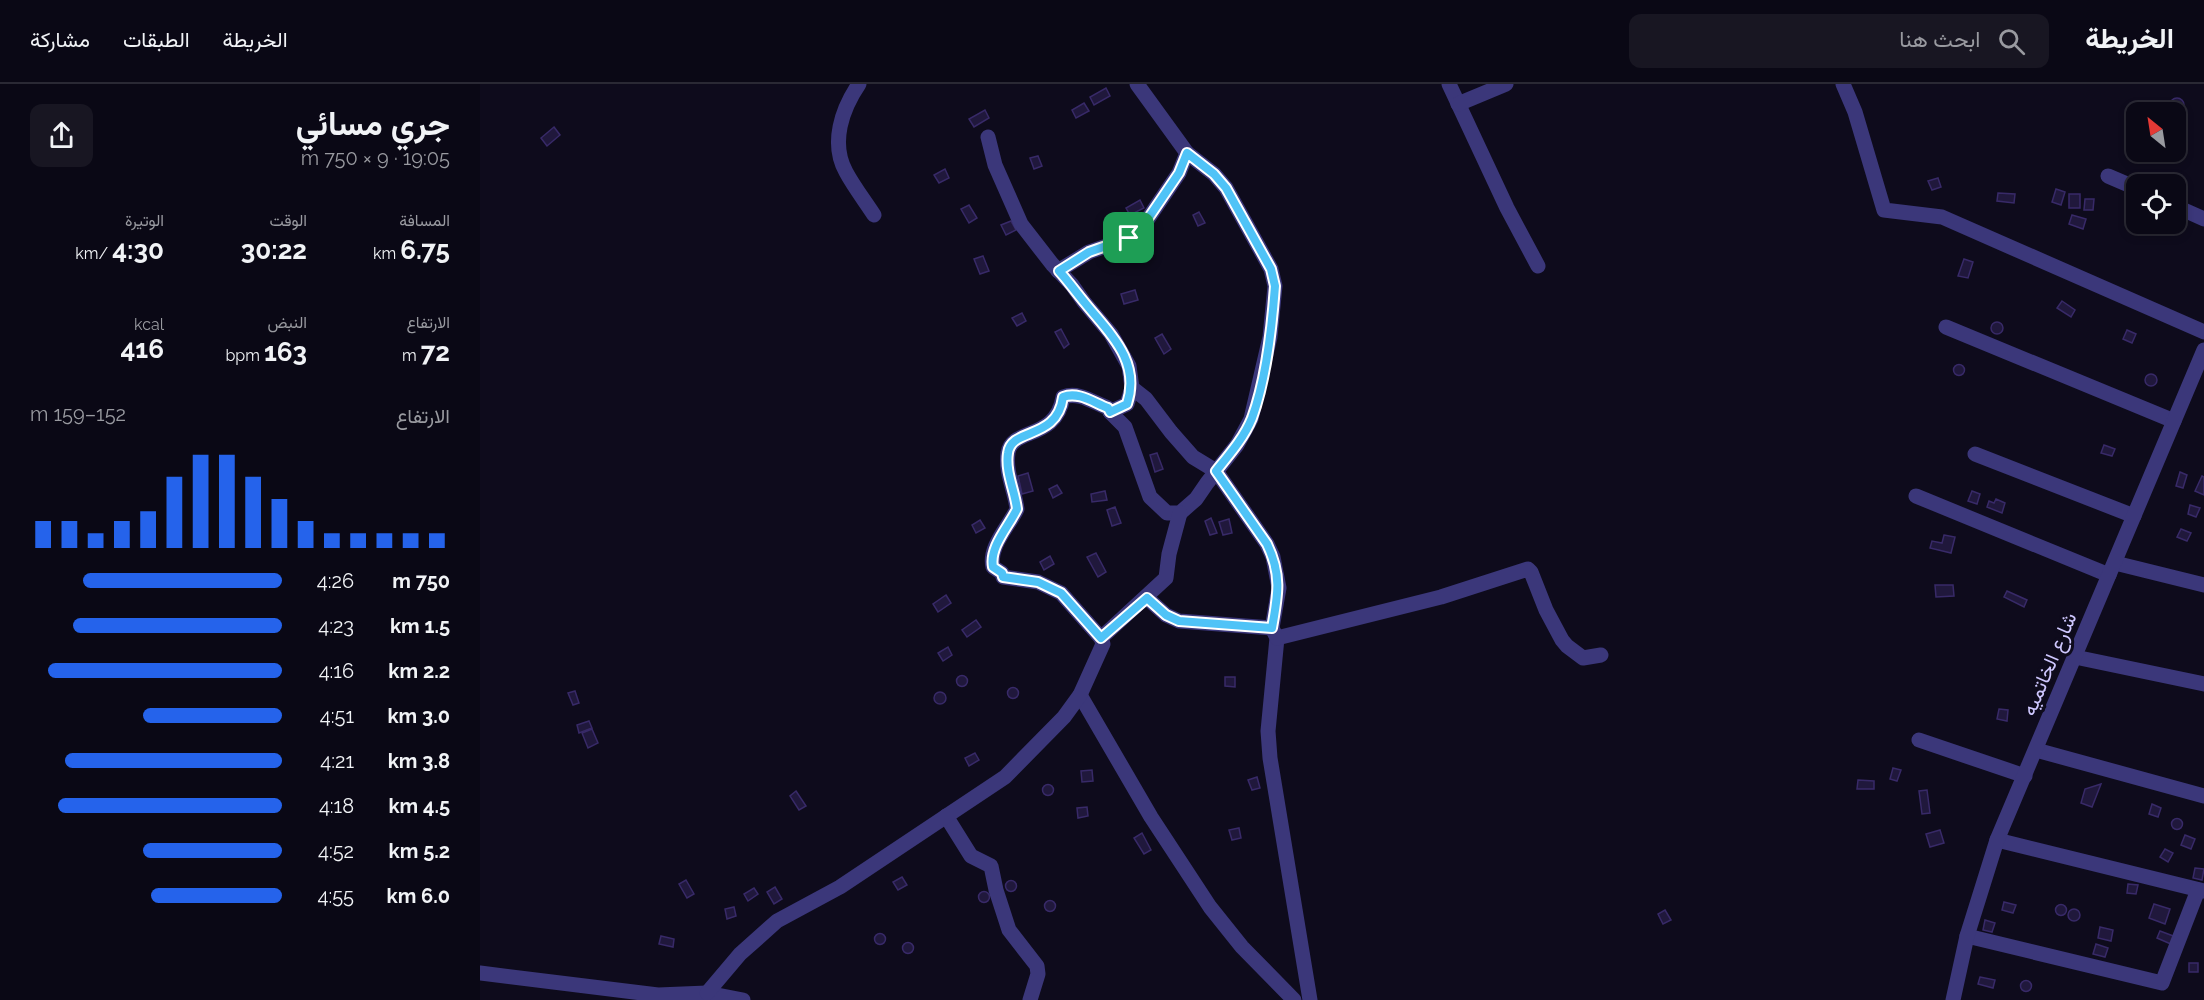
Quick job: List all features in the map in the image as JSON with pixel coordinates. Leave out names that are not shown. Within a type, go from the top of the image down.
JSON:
[{"type":"street","points":[[859,84],[842,114],[840,157],[846,172],[874,215]]},
{"type":"street","points":[[1101,638],[1147,598],[1166,578],[1169,554],[1180,513],[1196,500],[1237,445],[1251,419],[1270,336],[1275,286],[1271,269],[1226,188],[1214,174],[1187,153],[1137,84]]},
{"type":"street","points":[[1449,84],[1507,208],[1538,266]]},
{"type":"street","points":[[1458,104],[1506,84]]},
{"type":"street","points":[[1843,84],[1855,112],[1884,210],[1942,217],[2204,332]]},
{"type":"street","points":[[988,137],[995,165],[1021,224],[1104,325],[1118,344],[1129,366],[1132,388],[1127,404],[1110,412]]},
{"type":"street","points":[[1059,271],[1089,252],[1129,238],[1141,229],[1179,173],[1187,153]]},
{"type":"street","points":[[2108,176],[2126,184]]},
{"type":"street","points":[[2186,211],[2204,219]]},
{"type":"street","points":[[1946,327],[2174,421]]},
{"type":"street","name":"شارع الخاتميه","points":[[1953,1000],[1967,936],[1997,840],[2204,350]]},
{"type":"street","points":[[1132,388],[1146,399],[1193,457],[1216,471],[1250,518],[1273,557],[1279,588],[1268,731],[1270,758],[1310,1000]]},
{"type":"street","points":[[707,993],[740,954],[777,921],[840,886],[1005,777],[1064,717],[1080,695],[1103,644],[1101,638],[1061,593],[1038,582],[1003,577],[1002,573],[993,567],[992,562],[999,541],[1017,509],[1008,468],[1008,452],[1012,441],[1037,432],[1048,425],[1061,408],[1063,397],[1069,394],[1108,408],[1125,427],[1145,485],[1155,503],[1167,513],[1180,513]]},
{"type":"street","points":[[1975,454],[2134,516]]},
{"type":"street","points":[[1916,496],[2112,569],[2204,585]]},
{"type":"street","points":[[1147,598],[1166,615],[1179,621],[1275,633],[1441,597],[1528,569],[1545,610],[1567,646],[1583,658],[1601,656]]},
{"type":"street","points":[[2075,657],[2204,684]]},
{"type":"street","points":[[1080,695],[1151,817],[1210,907],[1242,947],[1294,1000]]},
{"type":"street","points":[[1918,740],[2025,776]]},
{"type":"street","points":[[2036,750],[2204,796]]},
{"type":"street","points":[[946,816],[970,856],[991,866],[1009,930],[1037,966],[1038,975],[1030,1000]]},
{"type":"street","points":[[1967,936],[2162,983],[2201,891],[1997,840]]},
{"type":"street","points":[[480,973],[658,995],[707,993],[743,1000]]},
{"type":"building","points":[[1106,88],[1110,96],[1094,105],[1090,97]]},
{"type":"building","points":[[2174,98],[2184,102],[2170,102]]},
{"type":"building","points":[[1084,103],[1089,111],[1076,118],[1072,110]]},
{"type":"building","points":[[985,110],[989,118],[974,127],[969,119]]},
{"type":"building","points":[[554,127],[560,135],[547,146],[541,138]]},
{"type":"building","points":[[1038,156],[1042,166],[1034,169],[1030,158]]},
{"type":"building","points":[[945,169],[949,178],[939,183],[934,175]]},
{"type":"building","points":[[1938,178],[1941,187],[1932,190],[1928,181]]},
{"type":"building","points":[[2056,189],[2065,192],[2061,205],[2052,202]]},
{"type":"building","points":[[1998,193],[2015,194],[2014,203],[1997,201]]},
{"type":"building","points":[[2069,194],[2080,194],[2080,208],[2069,208]]},
{"type":"building","points":[[2085,199],[2094,199],[2093,210],[2084,210]]},
{"type":"building","points":[[1140,200],[1144,208],[1130,215],[1126,208]]},
{"type":"building","points":[[969,205],[977,218],[969,223],[961,209]]},
{"type":"building","points":[[1199,212],[1205,223],[1198,226],[1193,215]]},
{"type":"building","points":[[2072,215],[2086,219],[2083,229],[2069,224]]},
{"type":"building","points":[[1011,221],[1016,230],[1006,235],[1001,225]]},
{"type":"building","points":[[983,256],[989,271],[980,274],[974,259]]},
{"type":"building","points":[[1964,259],[1973,262],[1968,278],[1958,276]]},
{"type":"building","points":[[1135,290],[1138,300],[1124,304],[1121,294]]},
{"type":"building","points":[[2062,301],[2075,310],[2071,317],[2057,308]]},
{"type":"building","points":[[1022,313],[1026,321],[1017,326],[1012,318]]},
{"type":"building","points":[[1999,322],[2003,328],[1999,334],[1995,334],[1991,326]]},
{"type":"building","points":[[1061,329],[1069,344],[1064,348],[1055,332]]},
{"type":"building","points":[[2127,330],[2136,334],[2132,343],[2123,339]]},
{"type":"building","points":[[1162,334],[1171,349],[1164,354],[1155,338]]},
{"type":"building","points":[[1959,364],[1965,370],[1959,376],[1953,370]]},
{"type":"building","points":[[2151,374],[2157,380],[2151,386],[2145,380]]},
{"type":"building","points":[[2104,445],[2115,449],[2112,456],[2101,453]]},
{"type":"building","points":[[1157,453],[1163,469],[1155,472],[1150,455]]},
{"type":"building","points":[[2180,472],[2187,475],[2183,488],[2176,486]]},
{"type":"building","points":[[1028,473],[1033,491],[1022,494],[1018,476]]},
{"type":"building","points":[[2202,476],[2204,477],[2204,495],[2195,491]]},
{"type":"building","points":[[1057,485],[1062,493],[1053,498],[1049,489]]},
{"type":"building","points":[[1105,491],[1107,500],[1092,502],[1091,494]]},
{"type":"building","points":[[1972,491],[1980,494],[1977,504],[1968,501]]},
{"type":"building","points":[[1996,499],[2005,503],[2002,513],[1987,507],[1989,501],[1994,503]]},
{"type":"building","points":[[2190,505],[2200,508],[2196,517],[2188,514]]},
{"type":"building","points":[[1115,507],[1121,523],[1112,526],[1107,510]]},
{"type":"building","points":[[1211,518],[1217,533],[1210,535],[1205,521]]},
{"type":"building","points":[[1229,519],[1232,533],[1223,535],[1219,522]]},
{"type":"building","points":[[980,520],[985,528],[976,533],[972,525]]},
{"type":"building","points":[[2181,529],[2191,533],[2187,541],[2177,537]]},
{"type":"building","points":[[1944,535],[1955,537],[1951,553],[1930,548],[1932,541],[1942,543]]},
{"type":"building","points":[[1096,553],[1106,572],[1098,577],[1087,557]]},
{"type":"building","points":[[1050,556],[1054,564],[1044,570],[1040,562]]},
{"type":"building","points":[[1935,585],[1953,585],[1954,596],[1936,597]]},
{"type":"building","points":[[2007,591],[2027,600],[2024,607],[2004,597]]},
{"type":"building","points":[[946,595],[951,603],[938,612],[933,604]]},
{"type":"building","points":[[976,620],[981,627],[967,637],[962,630]]},
{"type":"building","points":[[948,647],[952,655],[943,661],[938,653]]},
{"type":"building","points":[[962,675],[968,681],[962,687],[956,681]]},
{"type":"building","points":[[1225,677],[1235,677],[1235,687],[1225,686]]},
{"type":"building","points":[[1013,687],[1019,693],[1013,699],[1007,693]]},
{"type":"building","points":[[575,691],[579,703],[573,705],[568,693]]},
{"type":"building","points":[[940,692],[946,698],[940,704],[934,698]]},
{"type":"building","points":[[1999,709],[2008,710],[2007,721],[1997,719]]},
{"type":"building","points":[[589,721],[592,728],[579,733],[577,725]]},
{"type":"building","points":[[592,729],[598,743],[588,748],[582,733]]},
{"type":"building","points":[[975,753],[979,760],[969,766],[965,758]]},
{"type":"building","points":[[1893,768],[1901,770],[1897,781],[1890,779]]},
{"type":"building","points":[[1092,770],[1093,781],[1082,782],[1081,771]]},
{"type":"building","points":[[1257,777],[1260,788],[1252,790],[1248,780]]},
{"type":"building","points":[[1858,780],[1874,781],[1874,789],[1857,789]]},
{"type":"building","points":[[1048,784],[1054,790],[1048,796],[1042,790]]},
{"type":"building","points":[[2101,784],[2092,807],[2081,803],[2085,789]]},
{"type":"building","points":[[1927,790],[1930,813],[1922,814],[1919,791]]},
{"type":"building","points":[[796,791],[806,806],[799,810],[790,796]]},
{"type":"building","points":[[2152,804],[2161,808],[2158,817],[2149,814]]},
{"type":"building","points":[[1087,807],[1088,816],[1078,818],[1077,808]]},
{"type":"building","points":[[2177,818],[2183,824],[2177,830],[2171,824]]},
{"type":"building","points":[[1239,828],[1241,838],[1232,840],[1229,830]]},
{"type":"building","points":[[1940,830],[1944,843],[1930,847],[1926,834]]},
{"type":"building","points":[[1142,833],[1151,850],[1144,854],[1134,838]]},
{"type":"building","points":[[2185,835],[2195,839],[2191,849],[2181,845]]},
{"type":"building","points":[[2165,849],[2173,853],[2168,862],[2160,857]]},
{"type":"building","points":[[2195,868],[2204,869],[2202,880],[2193,878]]},
{"type":"building","points":[[902,877],[907,885],[898,890],[893,882]]},
{"type":"building","points":[[686,880],[694,894],[687,898],[679,884]]},
{"type":"building","points":[[1011,880],[1017,886],[1011,892],[1005,886]]},
{"type":"building","points":[[2128,884],[2138,885],[2136,894],[2127,893]]},
{"type":"building","points":[[775,887],[782,899],[774,904],[767,892]]},
{"type":"building","points":[[754,888],[758,894],[748,901],[744,894]]},
{"type":"building","points":[[984,891],[990,897],[984,903],[978,897]]},
{"type":"building","points":[[1050,900],[1056,906],[1050,912],[1044,906]]},
{"type":"building","points":[[2004,902],[2016,905],[2013,913],[2002,910]]},
{"type":"building","points":[[2061,904],[2067,910],[2061,916],[2055,910]]},
{"type":"building","points":[[2154,904],[2170,909],[2165,924],[2149,918]]},
{"type":"building","points":[[734,907],[736,916],[727,919],[725,909]]},
{"type":"building","points":[[2076,909],[2080,915],[2076,921],[2072,921],[2068,913]]},
{"type":"building","points":[[1665,910],[1671,920],[1663,924],[1658,914]]},
{"type":"building","points":[[1985,920],[1995,923],[1992,932],[1983,930]]},
{"type":"building","points":[[2100,927],[2113,930],[2111,941],[2098,938]]},
{"type":"building","points":[[2160,931],[2176,937],[2173,945],[2157,938]]},
{"type":"building","points":[[880,933],[886,939],[880,945],[874,939]]},
{"type":"building","points":[[661,936],[674,939],[673,947],[659,944]]},
{"type":"building","points":[[908,943],[912,944],[912,952],[908,953],[904,952],[903,948],[904,944]]},
{"type":"building","points":[[2096,944],[2108,948],[2105,957],[2093,954]]},
{"type":"building","points":[[2189,963],[2198,963],[2198,972],[2189,972]]},
{"type":"building","points":[[1980,977],[1995,980],[1993,988],[1978,984]]},
{"type":"building","points":[[2026,981],[2030,982],[2030,990],[2026,991],[2022,990],[2021,986],[2022,982]]},
{"type":"route","points":[[1187,153],[1214,174],[1226,188],[1271,269],[1275,286],[1273,313],[1258,394],[1251,419],[1237,445],[1216,471],[1250,518],[1273,557],[1279,588],[1272,628],[1179,621],[1166,615],[1147,598],[1101,638],[1061,593],[1038,582],[1008,579],[993,567],[996,547],[1017,509],[1008,468],[1008,452],[1012,441],[1037,432],[1048,425],[1061,408],[1063,397],[1069,394],[1108,408],[1110,412],[1127,404],[1132,388],[1129,366],[1118,344],[1059,271],[1089,252],[1129,238],[1141,229],[1160,203],[1179,173],[1187,153]]}]
